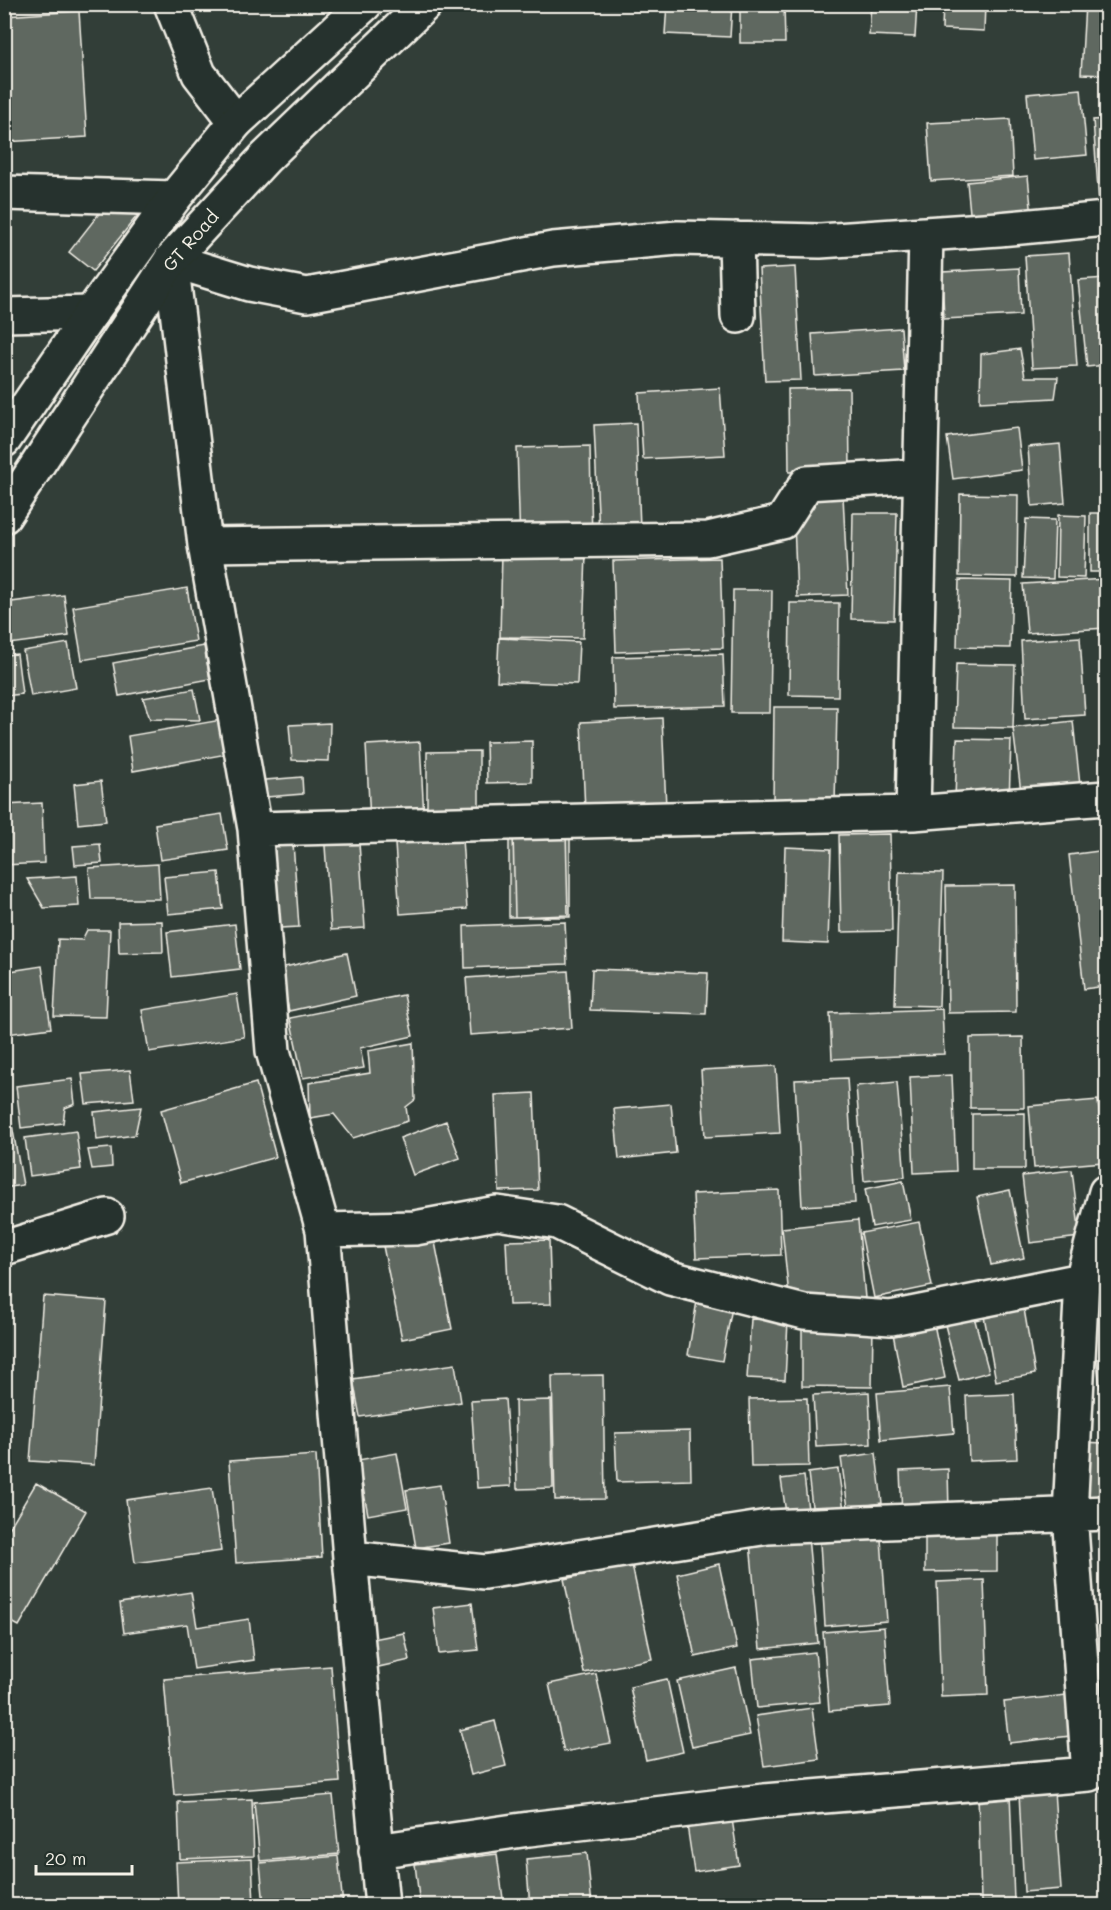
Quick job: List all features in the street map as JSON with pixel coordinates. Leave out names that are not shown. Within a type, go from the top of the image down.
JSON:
[{"type":"street","points":[[171,4],[199,74],[236,122]]},
{"type":"street","points":[[4,440],[91,313],[174,198],[236,122],[365,4]]},
{"type":"street","name":"GT Road","points":[[4,516],[171,260],[265,158],[425,4]]},
{"type":"street","points":[[4,193],[174,198]]},
{"type":"street","points":[[382,1905],[323,1230],[273,1051],[255,829],[205,544],[171,260],[249,284],[307,295],[553,249],[678,238],[820,241],[1107,219]]},
{"type":"street","points":[[913,813],[926,234]]},
{"type":"street","points":[[736,239],[738,316]]},
{"type":"street","points":[[4,315],[91,313]]},
{"type":"street","points":[[205,544],[708,539],[782,522],[807,483],[920,476]]},
{"type":"street","points":[[255,829],[913,813],[1107,798]]},
{"type":"street","points":[[376,1851],[529,1829],[764,1801],[1089,1774],[1070,1514],[1082,1280],[1107,1192]]},
{"type":"street","points":[[323,1230],[416,1228],[497,1213],[557,1222],[670,1278],[804,1312],[891,1318],[1082,1280]]},
{"type":"street","points":[[4,1248],[106,1216]]},
{"type":"street","points":[[350,1558],[485,1572],[768,1527],[1107,1513]]},
{"type":"building","points":[[667,4],[732,4],[730,37],[665,34]]},
{"type":"building","points":[[740,4],[784,4],[785,43],[740,43]]},
{"type":"building","points":[[871,4],[917,4],[915,37],[869,35]]},
{"type":"building","points":[[943,4],[985,4],[984,31],[942,29]]},
{"type":"building","points":[[1085,4],[1106,4],[1106,75],[1081,74]]},
{"type":"building","points":[[79,11],[87,137],[4,142],[4,16]]},
{"type":"building","points":[[1081,89],[1087,155],[1033,160],[1027,94]]},
{"type":"building","points":[[1010,119],[1013,176],[931,181],[927,123]]},
{"type":"building","points":[[1106,119],[1106,202],[1099,203],[1093,120]]},
{"type":"building","points":[[1028,176],[1032,217],[971,223],[967,182]]},
{"type":"building","points":[[112,197],[137,216],[93,271],[69,252]]},
{"type":"building","points":[[1069,253],[1077,366],[1032,368],[1025,256]]},
{"type":"building","points":[[795,267],[801,380],[765,381],[759,269]]},
{"type":"building","points":[[1019,268],[1021,315],[944,319],[942,272]]},
{"type":"building","points":[[1106,278],[1106,365],[1087,367],[1078,280]]},
{"type":"building","points":[[901,328],[904,371],[815,376],[812,334]]},
{"type":"building","points":[[1020,349],[1025,377],[1058,377],[1055,398],[980,402],[981,354]]},
{"type":"building","points":[[720,388],[725,455],[643,459],[639,393]]},
{"type":"building","points":[[849,388],[850,471],[789,472],[788,389]]},
{"type":"building","points":[[636,423],[641,554],[600,556],[594,425]]},
{"type":"building","points":[[1017,428],[1022,470],[953,479],[947,437]]},
{"type":"building","points":[[1060,444],[1065,503],[1032,506],[1028,447]]},
{"type":"building","points":[[590,446],[592,542],[520,544],[517,448]]},
{"type":"building","points":[[960,494],[1018,495],[1017,577],[959,576]]},
{"type":"building","points":[[843,496],[848,595],[797,597],[793,498]]},
{"type":"building","points":[[853,513],[897,513],[894,620],[851,619]]},
{"type":"building","points":[[1090,513],[1106,513],[1106,572],[1090,572]]},
{"type":"building","points":[[1058,515],[1086,516],[1084,578],[1057,577]]},
{"type":"building","points":[[1026,519],[1055,520],[1053,579],[1023,578]]},
{"type":"building","points":[[502,552],[586,554],[583,638],[500,637]]},
{"type":"building","points":[[720,558],[723,648],[616,652],[613,561]]},
{"type":"building","points":[[1106,579],[1106,628],[1027,633],[1023,584]]},
{"type":"building","points":[[959,580],[1012,581],[1010,648],[957,647]]},
{"type":"building","points":[[187,588],[196,641],[82,660],[73,607]]},
{"type":"building","points":[[733,590],[772,590],[770,713],[731,713]]},
{"type":"building","points":[[64,595],[69,636],[9,644],[4,603]]},
{"type":"building","points":[[790,603],[839,603],[838,696],[789,695]]},
{"type":"building","points":[[1080,637],[1085,715],[1025,719],[1021,641]]},
{"type":"building","points":[[499,638],[579,642],[577,684],[497,681]]},
{"type":"building","points":[[68,643],[76,688],[31,696],[23,651]]},
{"type":"building","points":[[204,646],[210,679],[119,696],[113,663]]},
{"type":"building","points":[[17,654],[22,694],[4,696],[4,655]]},
{"type":"building","points":[[723,654],[725,706],[614,709],[613,657]]},
{"type":"building","points":[[956,664],[1015,665],[1013,728],[954,727]]},
{"type":"building","points":[[194,689],[200,720],[150,719],[143,698]]},
{"type":"building","points":[[774,707],[837,707],[835,805],[773,804]]},
{"type":"building","points":[[662,718],[666,807],[585,811],[581,722]]},
{"type":"building","points":[[221,720],[227,754],[133,771],[128,736]]},
{"type":"building","points":[[1073,721],[1080,785],[1021,792],[1013,728]]},
{"type":"building","points":[[330,723],[329,761],[292,760],[289,725]]},
{"type":"building","points":[[957,739],[1011,740],[1009,802],[955,800]]},
{"type":"building","points":[[532,741],[532,782],[487,783],[486,742]]},
{"type":"building","points":[[420,742],[424,818],[370,821],[366,745]]},
{"type":"building","points":[[479,751],[479,817],[427,817],[427,752]]},
{"type":"building","points":[[302,777],[303,794],[254,798],[253,781]]},
{"type":"building","points":[[101,781],[106,821],[78,824],[74,784]]},
{"type":"building","points":[[42,803],[44,863],[4,865],[4,805]]},
{"type":"building","points":[[222,814],[228,850],[160,860],[155,824]]},
{"type":"building","points":[[509,828],[570,828],[570,917],[509,917]]},
{"type":"building","points":[[292,829],[299,927],[280,928],[273,831]]},
{"type":"building","points":[[358,829],[365,928],[331,930],[324,832]]},
{"type":"building","points":[[566,831],[568,915],[515,917],[513,833]]},
{"type":"building","points":[[890,834],[892,931],[841,932],[839,835]]},
{"type":"building","points":[[462,839],[467,909],[400,914],[395,844]]},
{"type":"building","points":[[100,844],[102,863],[75,865],[73,846]]},
{"type":"building","points":[[785,847],[831,849],[828,944],[782,942]]},
{"type":"building","points":[[1106,850],[1106,986],[1084,989],[1069,855]]},
{"type":"building","points":[[158,864],[160,899],[91,899],[89,868]]},
{"type":"building","points":[[219,872],[223,909],[168,914],[164,877]]},
{"type":"building","points":[[899,872],[943,873],[939,1006],[895,1005]]},
{"type":"building","points":[[77,876],[79,906],[44,908],[27,879]]},
{"type":"building","points":[[1015,885],[1016,1012],[948,1013],[946,886]]},
{"type":"building","points":[[162,921],[163,952],[119,953],[118,922]]},
{"type":"building","points":[[565,922],[567,964],[465,968],[464,926]]},
{"type":"building","points":[[235,924],[240,969],[172,977],[167,932]]},
{"type":"building","points":[[87,930],[110,930],[106,1017],[54,1016],[58,939],[82,940]]},
{"type":"building","points":[[347,953],[356,996],[289,1011],[280,968]]},
{"type":"building","points":[[42,966],[51,1028],[7,1034],[4,1014],[4,972]]},
{"type":"building","points":[[592,969],[708,973],[706,1014],[590,1010]]},
{"type":"building","points":[[568,971],[572,1028],[470,1035],[466,978]]},
{"type":"building","points":[[237,994],[244,1037],[149,1052],[142,1010]]},
{"type":"building","points":[[404,995],[413,1036],[360,1048],[364,1068],[303,1078],[290,1018]]},
{"type":"building","points":[[942,1009],[944,1054],[832,1059],[830,1013]]},
{"type":"building","points":[[1023,1037],[1024,1108],[970,1108],[970,1038]]},
{"type":"building","points":[[413,1043],[415,1100],[406,1107],[408,1121],[353,1138],[334,1114],[310,1118],[309,1083],[370,1073],[368,1051]]},
{"type":"building","points":[[776,1066],[780,1133],[705,1137],[701,1070]]},
{"type":"building","points":[[130,1070],[134,1100],[86,1104],[82,1074]]},
{"type":"building","points":[[1106,1071],[1106,1100],[1102,1072]]},
{"type":"building","points":[[952,1075],[956,1171],[914,1173],[910,1077]]},
{"type":"building","points":[[847,1078],[855,1203],[802,1206],[795,1080]]},
{"type":"building","points":[[72,1079],[75,1104],[65,1108],[63,1123],[21,1128],[16,1086]]},
{"type":"building","points":[[4,1082],[23,1185],[4,1188]]},
{"type":"building","points":[[897,1082],[905,1177],[864,1181],[856,1086]]},
{"type":"building","points":[[256,1083],[276,1157],[181,1183],[161,1110]]},
{"type":"building","points":[[534,1093],[538,1190],[499,1191],[495,1095]]},
{"type":"building","points":[[1098,1100],[1103,1162],[1034,1168],[1029,1106]]},
{"type":"building","points":[[671,1104],[676,1153],[619,1159],[614,1109]]},
{"type":"building","points":[[141,1107],[135,1135],[97,1140],[94,1112]]},
{"type":"building","points":[[1025,1113],[1025,1169],[972,1169],[972,1114]]},
{"type":"building","points":[[446,1121],[460,1158],[413,1175],[400,1138]]},
{"type":"building","points":[[76,1131],[81,1169],[30,1176],[25,1138]]},
{"type":"building","points":[[111,1148],[112,1167],[92,1169],[88,1150]]},
{"type":"building","points":[[1072,1170],[1080,1237],[1030,1243],[1022,1176]]},
{"type":"building","points":[[903,1181],[911,1220],[872,1227],[865,1189]]},
{"type":"building","points":[[779,1190],[781,1255],[696,1258],[693,1194]]},
{"type":"building","points":[[1010,1190],[1024,1258],[991,1265],[977,1197]]},
{"type":"building","points":[[858,1220],[865,1298],[790,1306],[782,1228]]},
{"type":"building","points":[[919,1222],[932,1286],[874,1298],[861,1233]]},
{"type":"building","points":[[434,1237],[452,1329],[402,1339],[383,1246]]},
{"type":"building","points":[[549,1240],[551,1304],[509,1305],[506,1241]]},
{"type":"building","points":[[1106,1284],[1106,1335],[1103,1336],[1097,1285]]},
{"type":"building","points":[[698,1295],[733,1302],[722,1361],[688,1355]]},
{"type":"building","points":[[43,1296],[106,1301],[94,1465],[30,1461]]},
{"type":"building","points":[[1024,1309],[1035,1374],[996,1381],[984,1316]]},
{"type":"building","points":[[973,1313],[989,1372],[959,1380],[944,1321]]},
{"type":"building","points":[[751,1319],[788,1321],[785,1380],[747,1378]]},
{"type":"building","points":[[933,1319],[945,1378],[903,1387],[892,1328]]},
{"type":"building","points":[[802,1325],[873,1325],[872,1387],[802,1386]]},
{"type":"building","points":[[1097,1359],[1106,1359],[1106,1388],[1100,1388]]},
{"type":"building","points":[[455,1364],[461,1402],[360,1417],[353,1379]]},
{"type":"building","points":[[603,1375],[605,1499],[555,1500],[552,1376]]},
{"type":"building","points":[[950,1387],[954,1433],[881,1440],[877,1393]]},
{"type":"building","points":[[869,1392],[871,1444],[816,1447],[813,1395]]},
{"type":"building","points":[[1014,1394],[1017,1459],[969,1461],[966,1396]]},
{"type":"building","points":[[807,1398],[809,1466],[751,1467],[749,1399]]},
{"type":"building","points":[[505,1399],[511,1486],[477,1488],[471,1401]]},
{"type":"building","points":[[551,1400],[553,1488],[517,1489],[515,1401]]},
{"type":"building","points":[[690,1431],[691,1480],[617,1482],[615,1433]]},
{"type":"building","points":[[1079,1442],[1106,1443],[1106,1501],[1075,1500]]},
{"type":"building","points":[[397,1453],[407,1508],[368,1515],[358,1460]]},
{"type":"building","points":[[876,1453],[882,1503],[848,1508],[841,1458]]},
{"type":"building","points":[[316,1455],[322,1557],[236,1563],[229,1461]]},
{"type":"building","points":[[838,1469],[844,1510],[813,1515],[808,1473]]},
{"type":"building","points":[[948,1469],[949,1513],[902,1515],[900,1471]]},
{"type":"building","points":[[804,1476],[809,1518],[787,1520],[781,1479]]},
{"type":"building","points":[[36,1483],[86,1511],[19,1626],[4,1618],[4,1537]]},
{"type":"building","points":[[440,1485],[449,1543],[416,1548],[406,1490]]},
{"type":"building","points":[[212,1488],[221,1551],[135,1563],[126,1500]]},
{"type":"building","points":[[997,1525],[997,1571],[925,1572],[925,1526]]},
{"type":"building","points":[[808,1537],[818,1643],[760,1649],[750,1543]]},
{"type":"building","points":[[881,1539],[887,1621],[825,1626],[820,1543]]},
{"type":"building","points":[[719,1564],[737,1648],[695,1657],[677,1574]]},
{"type":"building","points":[[632,1565],[652,1659],[584,1673],[564,1579]]},
{"type":"building","points":[[984,1580],[988,1695],[941,1697],[937,1582]]},
{"type":"building","points":[[191,1592],[197,1627],[249,1619],[254,1660],[194,1669],[187,1624],[124,1633],[120,1603]]},
{"type":"building","points":[[472,1603],[478,1650],[439,1654],[433,1608]]},
{"type":"building","points":[[884,1627],[890,1706],[829,1711],[823,1632]]},
{"type":"building","points":[[404,1633],[410,1660],[374,1668],[368,1640]]},
{"type":"building","points":[[815,1652],[820,1702],[757,1708],[752,1659]]},
{"type":"building","points":[[331,1666],[340,1782],[174,1795],[164,1679]]},
{"type":"building","points":[[736,1668],[750,1735],[692,1747],[677,1681]]},
{"type":"building","points":[[1106,1670],[1106,1776],[1100,1671]]},
{"type":"building","points":[[596,1674],[611,1743],[564,1752],[549,1684]]},
{"type":"building","points":[[667,1679],[683,1752],[646,1760],[630,1687]]},
{"type":"building","points":[[1075,1694],[1079,1735],[1009,1743],[1004,1702]]},
{"type":"building","points":[[812,1708],[819,1759],[764,1766],[756,1716]]},
{"type":"building","points":[[495,1721],[506,1766],[471,1775],[460,1730]]},
{"type":"building","points":[[1054,1791],[1061,1889],[1024,1892],[1019,1793]]},
{"type":"building","points":[[1010,1792],[1014,1901],[981,1902],[978,1793]]},
{"type":"building","points":[[333,1795],[339,1854],[260,1861],[254,1802]]},
{"type":"building","points":[[252,1799],[254,1856],[180,1859],[178,1802]]},
{"type":"building","points":[[732,1819],[739,1865],[694,1872],[687,1825]]},
{"type":"building","points":[[587,1853],[592,1906],[530,1906],[526,1859]]},
{"type":"building","points":[[497,1854],[504,1906],[420,1906],[415,1864]]},
{"type":"building","points":[[338,1856],[343,1906],[264,1906],[260,1863]]},
{"type":"building","points":[[252,1859],[254,1906],[178,1906],[176,1862]]}]
